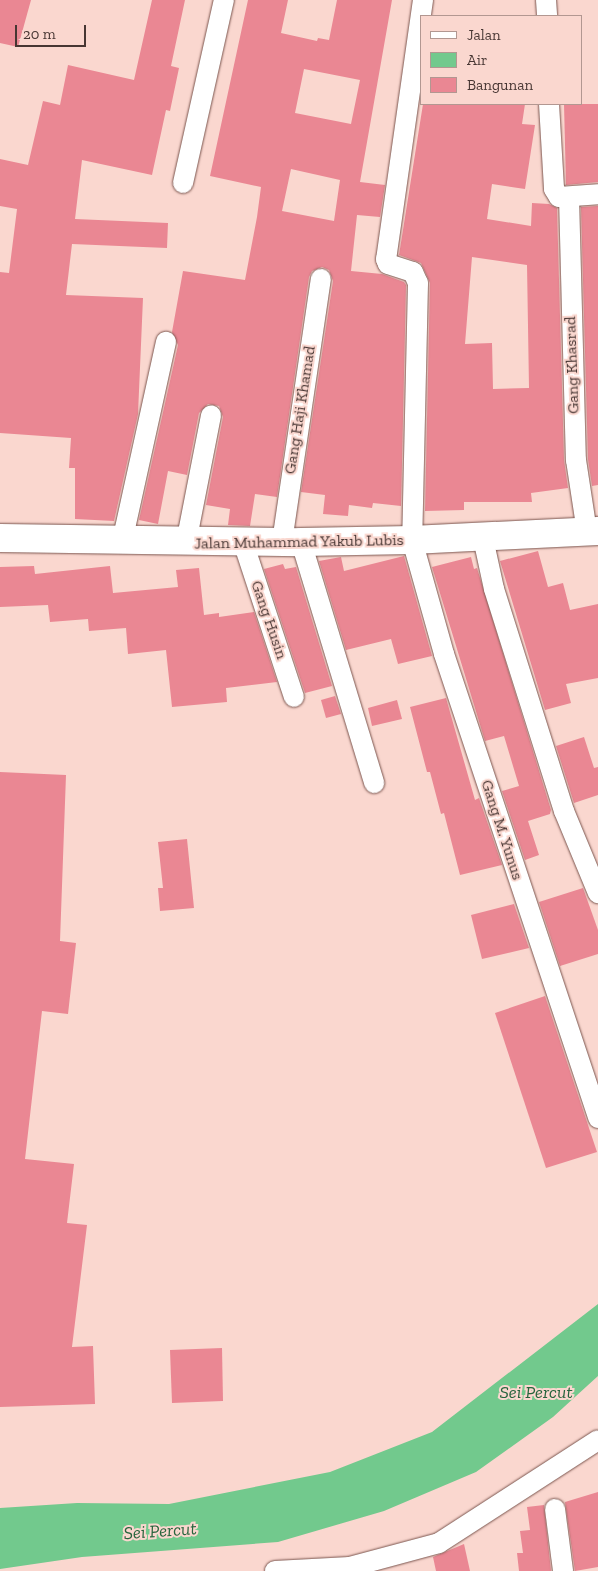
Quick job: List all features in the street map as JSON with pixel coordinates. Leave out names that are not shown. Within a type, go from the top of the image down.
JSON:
[{"type":"main road","name":"Jalan Muhammad Yakub Lubis","points":[[0,538],[186,543],[291,542],[484,538],[593,532]]},
{"type":"street","points":[[183,184],[224,0]]},
{"type":"street","name":"Gang M. Yunus","points":[[421,15],[423,0]]},
{"type":"street","points":[[546,0],[547,15]]},
{"type":"street","name":"Gang M. Yunus","points":[[420,21],[386,259],[388,264],[413,272],[418,283],[412,540],[444,654],[598,1118]]},
{"type":"street","points":[[549,105],[550,179],[560,196],[598,194]]},
{"type":"street","name":"Gang Khasrad","points":[[569,197],[576,460],[593,532]]},
{"type":"street","name":"Gang Haji Khamad","points":[[291,542],[321,279]]},
{"type":"street","points":[[122,542],[166,342]]},
{"type":"street","points":[[186,543],[210,415]]},
{"type":"street","points":[[484,538],[494,589],[564,811],[598,893]]},
{"type":"street","name":"Gang Husin","points":[[243,542],[294,697]]},
{"type":"street","points":[[291,542],[374,783]]},
{"type":"street","points":[[275,1571],[350,1567],[439,1543],[598,1440]]},
{"type":"street","points":[[555,1509],[563,1571]]},
{"type":"water","name":"Sei Percut","points":[[598,1304],[598,1376],[553,1417],[476,1472],[384,1511],[278,1542],[82,1557],[0,1569],[0,1508],[77,1503],[169,1504],[330,1472],[432,1432]]},
{"type":"building","points":[[0,0],[31,0],[18,47],[0,43]]},
{"type":"building","points":[[152,0],[185,0],[171,66],[179,68],[170,111],[166,110],[152,175],[82,160],[75,219],[168,223],[167,248],[72,244],[66,295],[143,298],[138,414],[114,521],[75,519],[75,468],[69,468],[71,438],[0,433],[0,272],[9,273],[17,209],[0,206],[0,159],[28,165],[43,101],[60,105],[68,65],[134,80]]},
{"type":"building","points":[[248,0],[288,0],[281,33],[317,41],[318,38],[329,40],[337,0],[392,0],[360,182],[385,185],[380,217],[357,215],[351,271],[382,274],[404,282],[406,285],[401,506],[373,503],[372,508],[349,505],[348,516],[323,514],[325,495],[301,492],[333,281],[329,270],[322,267],[312,271],[309,277],[277,497],[255,494],[250,526],[228,525],[230,509],[206,505],[223,417],[219,406],[208,404],[199,413],[187,475],[168,471],[158,524],[139,520],[178,345],[172,332],[183,271],[245,280],[261,187],[210,176]],"holes":[[[304,69],[360,80],[351,124],[295,113]],[[291,169],[340,180],[334,221],[282,211]]]},
{"type":"building","points":[[598,104],[598,182],[566,185],[564,105]]},
{"type":"building","points":[[423,105],[525,105],[522,124],[535,125],[525,189],[492,184],[487,219],[531,226],[532,203],[549,204],[557,208],[564,460],[568,488],[531,493],[532,502],[464,502],[464,510],[425,511],[430,283],[421,263],[399,255]],"holes":[[[472,257],[527,265],[529,388],[493,389],[492,343],[465,344]]]},
{"type":"building","points":[[598,206],[598,485],[592,486],[588,459],[581,207]]},
{"type":"building","points":[[538,551],[548,587],[563,583],[570,610],[598,604],[598,678],[566,684],[571,703],[545,710],[500,561]]},
{"type":"building","points":[[404,556],[432,656],[398,664],[391,639],[346,650],[319,561],[341,557],[344,571]]},
{"type":"building","points":[[471,557],[474,569],[477,568],[551,810],[550,814],[528,821],[539,855],[525,860],[502,791],[519,786],[504,736],[485,741],[432,567]]},
{"type":"building","points":[[283,564],[285,569],[296,567],[332,686],[305,693],[264,569]]},
{"type":"building","points":[[34,566],[35,574],[110,566],[113,593],[178,587],[176,570],[199,568],[204,615],[219,613],[219,617],[254,612],[277,682],[226,688],[227,702],[172,707],[166,650],[128,654],[126,628],[89,631],[88,619],[50,622],[48,605],[0,607],[0,567]]},
{"type":"building","points":[[335,696],[341,714],[326,718],[321,700]]},
{"type":"building","points":[[446,698],[475,800],[479,798],[502,865],[460,875],[444,813],[441,814],[430,772],[427,772],[410,707]]},
{"type":"building","points":[[397,700],[402,719],[372,726],[368,708]]},
{"type":"building","points":[[584,737],[594,768],[598,767],[598,795],[574,803],[556,746]]},
{"type":"building","points":[[0,772],[66,775],[60,941],[76,943],[68,1014],[42,1011],[25,1159],[74,1164],[67,1223],[87,1225],[72,1347],[93,1346],[95,1404],[0,1407]]},
{"type":"building","points":[[187,839],[194,908],[160,911],[158,888],[163,888],[158,842]]},
{"type":"building","points":[[583,888],[598,930],[598,954],[560,966],[539,902]]},
{"type":"building","points":[[514,904],[529,948],[482,959],[471,915]]},
{"type":"building","points":[[545,996],[597,1152],[546,1168],[495,1013]]},
{"type":"building","points":[[222,1348],[223,1401],[172,1403],[170,1350]]},
{"type":"building","points":[[598,1492],[598,1567],[575,1571],[565,1502]]},
{"type":"building","points":[[544,1505],[551,1571],[519,1571],[517,1553],[523,1553],[520,1531],[530,1530],[527,1507]]},
{"type":"building","points":[[464,1544],[470,1571],[436,1571],[433,1557]]}]
